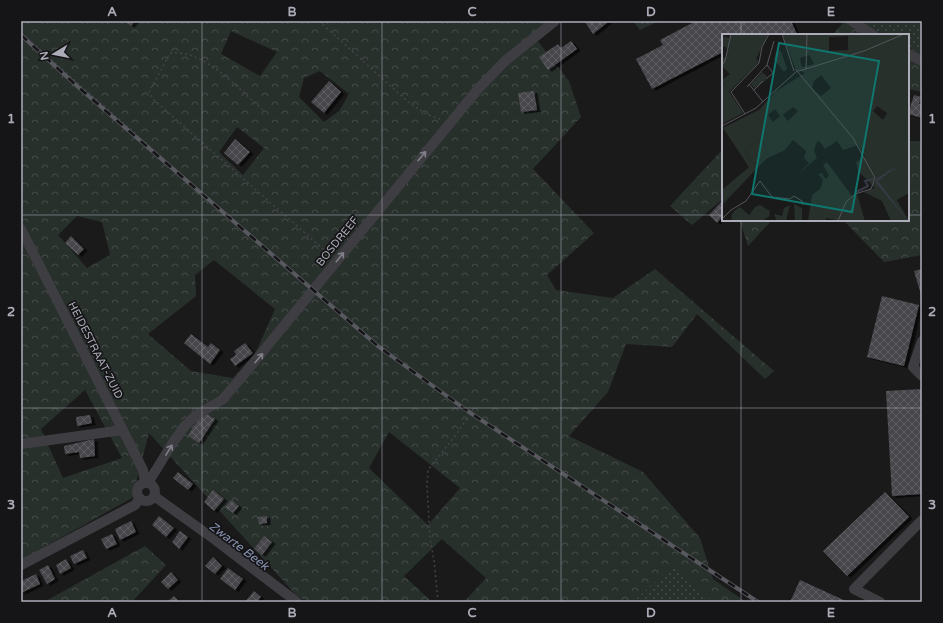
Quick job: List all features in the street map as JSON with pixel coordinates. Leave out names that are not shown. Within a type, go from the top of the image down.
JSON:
[{"type":"street","name":"BOSDREEF","points":[[147,483],[184,427],[196,416],[216,404],[228,394],[478,89],[505,61],[555,21]]},
{"type":"street","points":[[852,21],[872,34]]},
{"type":"street","points":[[909,54],[922,61]]},
{"type":"street","name":"HEIDESTRAAT-ZUID","points":[[21,229],[143,470],[147,483]]},
{"type":"street","points":[[922,341],[913,367],[922,376]]},
{"type":"street","points":[[21,444],[123,430]]},
{"type":"street","points":[[147,483],[153,486],[155,490],[154,496],[148,501],[143,501],[137,494],[137,489],[140,484],[147,483]]},
{"type":"street","points":[[154,496],[214,538],[297,602]]},
{"type":"street","points":[[21,565],[135,505],[140,498]]},
{"type":"street","points":[[880,602],[854,589],[922,520]]},
{"type":"path","points":[[319,21],[408,102],[426,114],[450,122]]},
{"type":"path","points":[[21,33],[313,290]]},
{"type":"path","points":[[263,110],[213,66],[202,59],[185,54],[170,53],[149,92],[154,100],[336,261]]},
{"type":"path","points":[[438,602],[434,560],[430,539],[426,486],[428,470],[456,436],[468,417]]},
{"type":"green space","points":[[21,21],[549,21],[533,35],[569,81],[581,117],[533,169],[594,233],[547,275],[556,290],[613,298],[655,269],[774,371],[765,379],[697,314],[672,347],[626,344],[608,392],[569,436],[643,472],[700,538],[713,579],[746,602],[715,602],[671,566],[633,602],[464,602],[486,578],[442,539],[404,576],[432,602],[307,602],[296,595],[149,433],[132,498],[21,560]],"holes":[[[231,31],[277,52],[260,76],[221,54]],[[320,71],[349,94],[339,111],[324,122],[299,97],[304,78]],[[237,127],[264,148],[243,175],[219,152]],[[77,216],[102,222],[110,255],[87,268],[58,235]],[[214,260],[275,309],[256,352],[233,378],[191,371],[148,334],[196,296],[195,275]],[[85,390],[122,458],[63,478],[41,429]],[[389,432],[460,488],[428,525],[369,468]]]},
{"type":"green space","points":[[633,21],[659,21],[640,30]]},
{"type":"green space","points":[[845,21],[853,21],[878,34],[833,34]]},
{"type":"green space","points":[[848,21],[922,21],[922,51],[909,49],[909,34],[876,34]]},
{"type":"green space","points":[[909,49],[922,51],[922,92],[909,89]]},
{"type":"green space","points":[[909,141],[922,141],[922,255],[884,262],[844,221],[909,221]]},
{"type":"green space","points":[[722,150],[722,200],[692,225],[670,206]]},
{"type":"green space","points":[[740,221],[771,221],[748,246]]},
{"type":"green space","points":[[145,546],[166,565],[132,602],[44,602]]},
{"type":"green space","points":[[671,566],[715,602],[633,602]]},
{"type":"building","points":[[125,21],[135,21],[131,26]]},
{"type":"building","points":[[696,21],[791,21],[797,34],[722,34],[722,53],[652,89],[636,59],[663,45],[660,40]]},
{"type":"building","points":[[585,22],[608,22],[593,34]]},
{"type":"building","points":[[571,41],[577,49],[548,70],[539,57],[558,44],[561,48]]},
{"type":"building","points":[[329,81],[341,92],[324,113],[311,102]]},
{"type":"building","points":[[534,91],[537,110],[521,112],[518,93]]},
{"type":"building","points":[[914,95],[921,97],[919,104],[922,105],[922,118],[909,114]]},
{"type":"building","points":[[235,139],[250,152],[238,165],[224,153]]},
{"type":"building","points":[[722,201],[722,217],[717,223],[709,215]]},
{"type":"building","points":[[71,236],[84,249],[78,255],[65,243]]},
{"type":"building","points":[[922,269],[922,298],[914,271]]},
{"type":"building","points":[[882,296],[919,305],[904,366],[867,357]]},
{"type":"building","points":[[191,334],[208,347],[211,343],[220,350],[210,364],[184,343]]},
{"type":"building","points":[[245,343],[253,353],[235,366],[230,359],[236,355],[234,351]]},
{"type":"building","points":[[922,389],[922,494],[892,496],[886,391]]},
{"type":"building","points":[[203,412],[215,419],[199,443],[188,436]]},
{"type":"building","points":[[90,415],[92,423],[77,426],[76,417]]},
{"type":"building","points":[[94,439],[95,456],[80,458],[79,452],[65,454],[64,446]]},
{"type":"building","points":[[178,472],[193,484],[188,490],[173,478]]},
{"type":"building","points":[[213,490],[224,499],[214,511],[204,502]]},
{"type":"building","points":[[885,492],[909,517],[847,576],[823,551]]},
{"type":"building","points":[[231,500],[239,506],[233,513],[225,507]]},
{"type":"building","points":[[159,516],[174,528],[166,537],[152,525]]},
{"type":"building","points":[[267,516],[267,523],[259,524],[258,517]]},
{"type":"building","points":[[131,521],[136,532],[120,540],[115,529]]},
{"type":"building","points":[[180,531],[188,537],[179,549],[172,542]]},
{"type":"building","points":[[112,534],[117,544],[106,549],[101,539]]},
{"type":"building","points":[[264,536],[272,542],[262,555],[254,549]]},
{"type":"building","points":[[83,550],[87,558],[74,564],[70,556]]},
{"type":"building","points":[[213,557],[222,566],[215,574],[205,566]]},
{"type":"building","points":[[66,559],[71,568],[60,574],[56,565]]},
{"type":"building","points":[[48,565],[55,579],[47,584],[39,570]]},
{"type":"building","points":[[228,568],[243,579],[235,590],[220,579]]},
{"type":"building","points":[[171,572],[178,580],[168,589],[161,582]]},
{"type":"building","points":[[36,574],[40,584],[21,593],[21,581]]},
{"type":"building","points":[[800,580],[848,602],[790,602]]},
{"type":"building","points":[[254,591],[261,597],[257,602],[245,602]]},
{"type":"building","points":[[174,596],[179,601],[167,602]]},
{"type":"railway","points":[[21,35],[77,86],[379,347],[469,412],[758,602]]},
{"type":"water label","name":"Zwarte Beek","points":[[239,546]]}]
